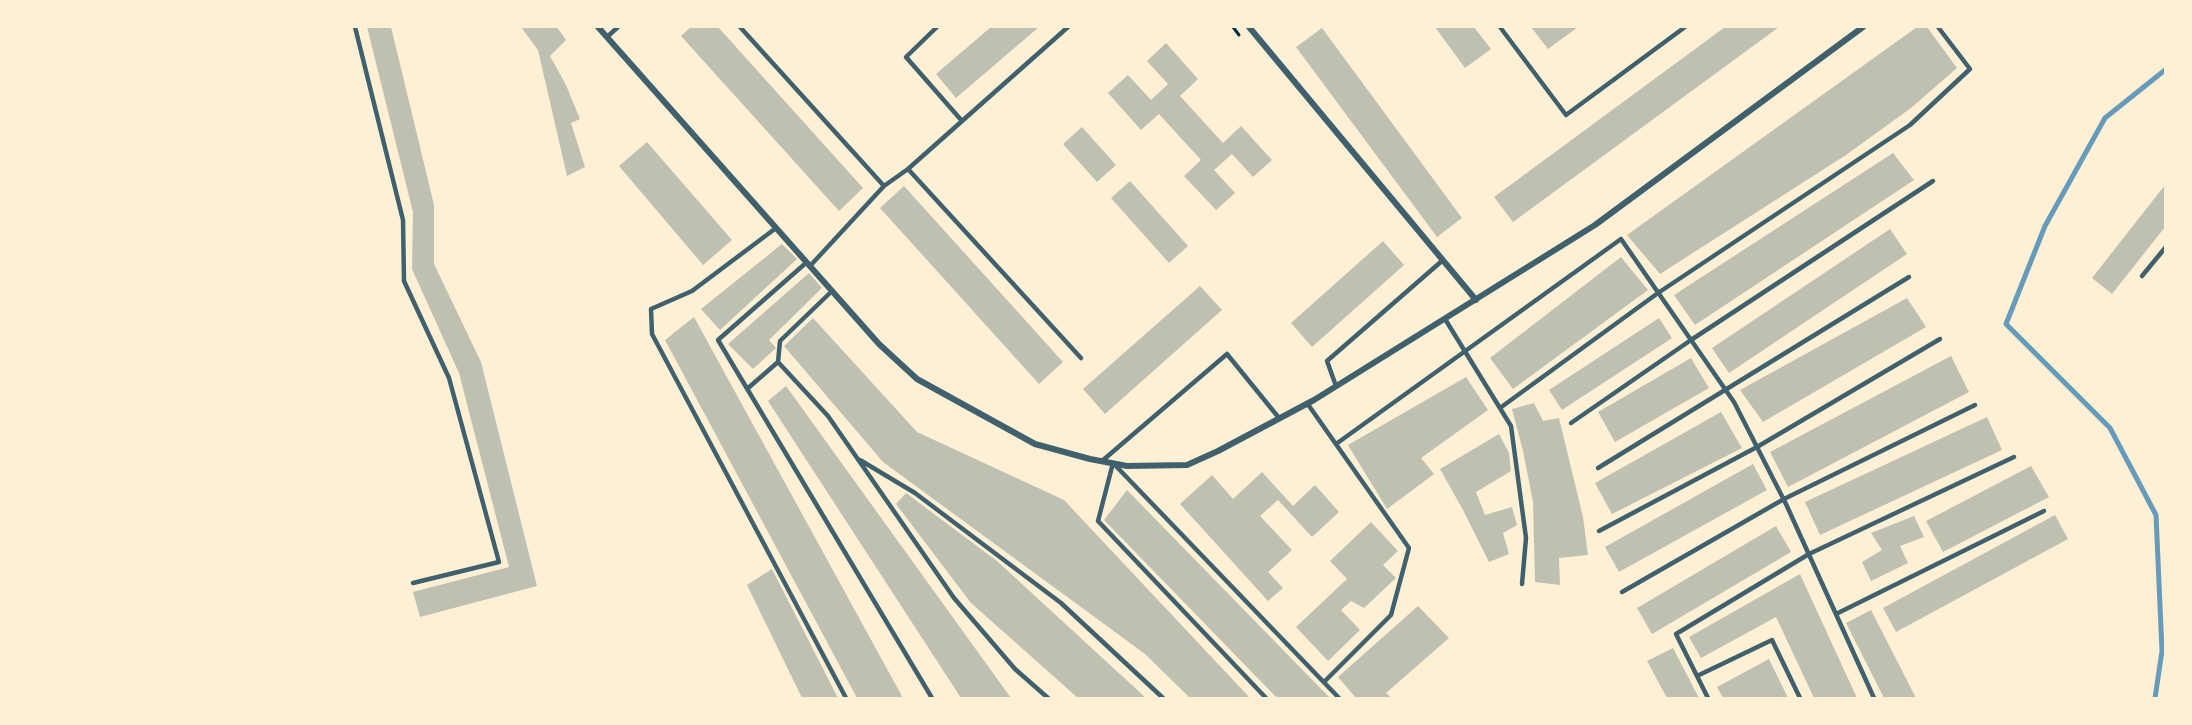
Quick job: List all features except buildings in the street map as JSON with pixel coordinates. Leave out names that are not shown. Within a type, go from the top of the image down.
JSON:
[{"type":"street","points":[[598,27],[879,344],[917,379],[1035,444],[1126,466],[1187,465],[1218,452],[1336,386],[1595,225],[1863,27]]},
{"type":"street","points":[[1249,27],[1476,300]]},
{"type":"lane","points":[[355,27],[404,220],[404,281],[449,378],[499,562],[413,583]]},
{"type":"lane","points":[[607,37],[618,27]]},
{"type":"lane","points":[[740,27],[884,186]]},
{"type":"lane","points":[[937,27],[906,57],[962,121]]},
{"type":"lane","points":[[932,698],[718,340],[808,264],[884,186],[908,169],[1068,27]]},
{"type":"lane","points":[[1500,27],[1566,115],[1685,27]]},
{"type":"lane","points":[[1500,408],[1658,293],[1910,125],[1970,69],[1938,27]]},
{"type":"lane","points":[[908,169],[1081,358]]},
{"type":"lane","points":[[1571,423],[1691,340],[1933,181]]},
{"type":"lane","points":[[776,228],[693,291],[651,309],[652,334],[846,698]]},
{"type":"lane","points":[[1336,444],[1621,238],[1734,402],[1784,499],[1874,698]]},
{"type":"lane","points":[[2142,276],[2165,248]]},
{"type":"lane","points":[[1336,386],[1327,362],[1443,260]]},
{"type":"lane","points":[[1598,468],[1910,277]]},
{"type":"lane","points":[[747,389],[778,362],[780,341],[832,291]]},
{"type":"lane","points":[[1445,319],[1511,426],[1526,538],[1522,584]]},
{"type":"lane","points":[[1599,531],[1757,447],[1940,339]]},
{"type":"lane","points":[[1102,461],[1227,354],[1279,418]]},
{"type":"lane","points":[[778,362],[828,416],[954,598],[1015,669],[1048,698]]},
{"type":"lane","points":[[1307,403],[1409,548],[1391,615],[1324,682]]},
{"type":"lane","points":[[1622,592],[1784,499],[1976,405]]},
{"type":"lane","points":[[1708,698],[1676,634],[1809,554],[2014,457]]},
{"type":"lane","points":[[857,459],[915,493],[1062,603],[1163,698]]},
{"type":"lane","points":[[1113,463],[1339,698]]},
{"type":"lane","points":[[1113,463],[1098,521],[1266,698]]},
{"type":"lane","points":[[1836,614],[2044,511]]},
{"type":"lane","points":[[1697,676],[1772,640],[1800,698]]},
{"type":"waterway","points":[[2155,698],[2162,651],[2156,515],[2110,428],[2006,324],[2045,226],[2105,118],[2165,70]]}]
